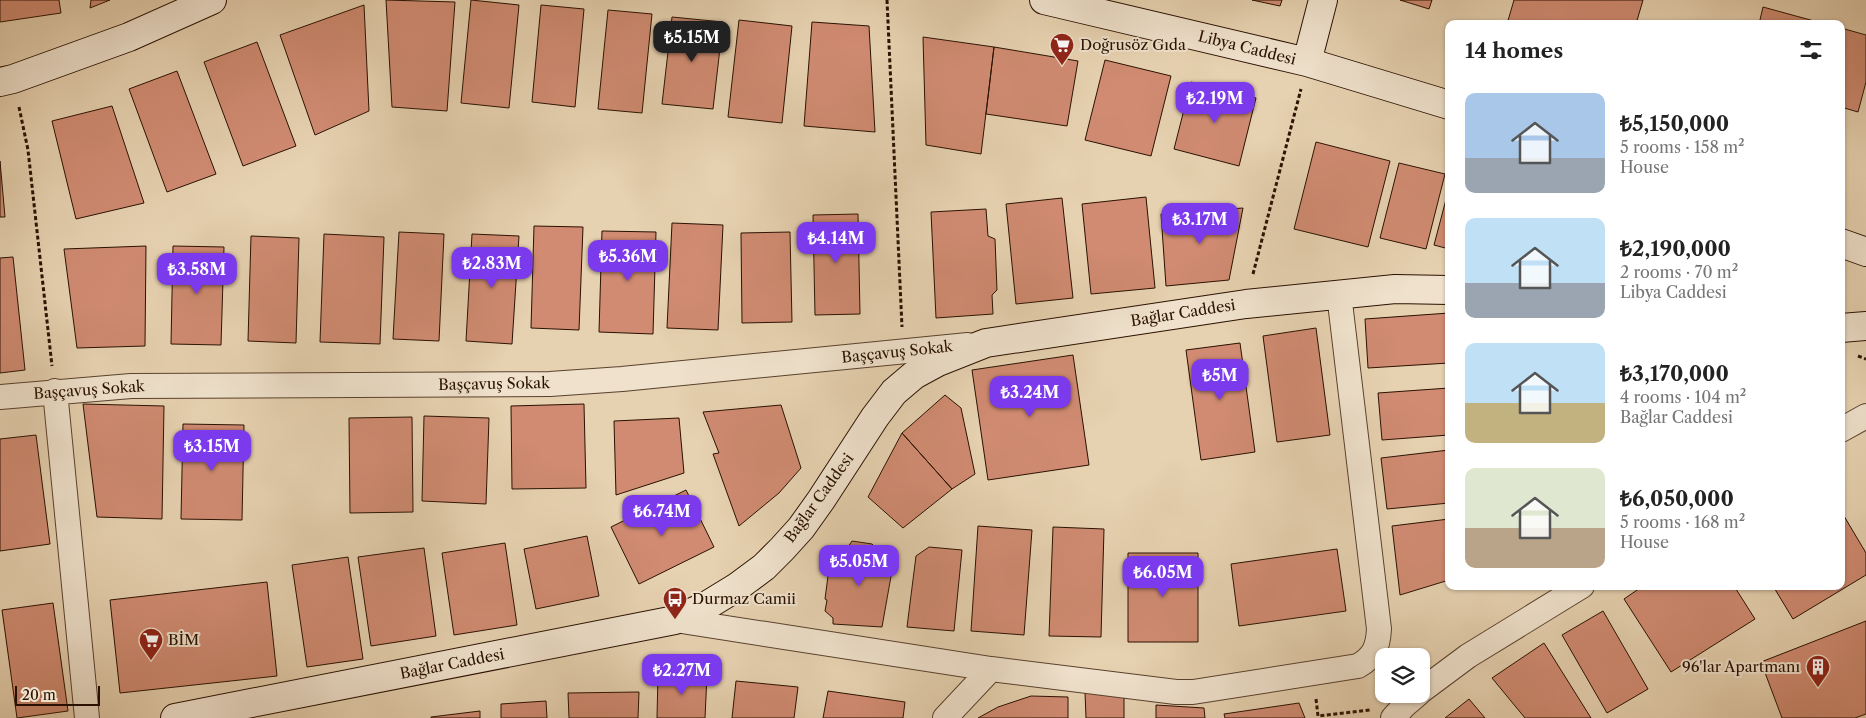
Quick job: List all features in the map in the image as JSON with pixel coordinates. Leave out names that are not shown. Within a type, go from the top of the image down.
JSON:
[{"type":"main road","points":[[7,81],[129,37],[212,0]]},
{"type":"main road","name":"Libya Caddesi","points":[[1044,0],[1308,62],[1445,104]]},
{"type":"main road","points":[[1308,62],[1323,0]]},
{"type":"main road","points":[[1845,244],[1866,252]]},
{"type":"main road","name":"Bağlar Caddesi","points":[[175,718],[675,620],[706,606],[737,587],[764,566],[801,528],[875,417],[894,392],[914,375],[938,362],[986,343],[1246,304],[1395,288],[1445,290]]},
{"type":"main road","points":[[1845,328],[1866,326]]},
{"type":"street","points":[[675,620],[990,669],[1158,690],[1193,692],[1358,666],[1371,656],[1378,641],[1379,629],[1339,294]]},
{"type":"street","name":"Başçavuş Sokak","points":[[0,397],[131,386],[550,384],[986,343]]},
{"type":"street","points":[[55,391],[87,718]]},
{"type":"street","points":[[1845,428],[1866,416]]},
{"type":"street","points":[[1430,686],[1468,656],[1575,590]]},
{"type":"street","points":[[945,718],[990,669]]},
{"type":"path","points":[[887,0],[903,352]]},
{"type":"path","points":[[1246,304],[1308,62]]},
{"type":"path","points":[[7,81],[28,150],[55,391]]},
{"type":"path","points":[[1325,698],[1316,699],[1318,716],[1402,703]]},
{"type":"building","points":[[0,0],[59,0],[61,13],[0,22]]},
{"type":"building","points":[[91,0],[110,0],[90,8]]},
{"type":"building","points":[[386,0],[455,2],[447,111],[392,107]]},
{"type":"building","points":[[471,0],[519,5],[509,108],[461,103]]},
{"type":"building","points":[[1252,0],[1282,0],[1280,6]]},
{"type":"building","points":[[1400,0],[1432,0],[1429,9]]},
{"type":"building","points":[[1514,0],[1643,0],[1637,20],[1508,20]]},
{"type":"building","points":[[364,5],[369,111],[315,135],[280,35]]},
{"type":"building","points":[[541,5],[584,9],[575,107],[532,102]]},
{"type":"building","points":[[1763,7],[1810,20],[1760,20]]},
{"type":"building","points":[[608,10],[652,14],[642,113],[598,109]]},
{"type":"building","points":[[672,17],[723,22],[713,109],[662,104]]},
{"type":"building","points":[[739,20],[792,26],[782,123],[728,117]]},
{"type":"building","points":[[812,22],[869,26],[875,132],[804,126]]},
{"type":"building","points":[[1845,29],[1866,35],[1866,82],[1858,112],[1845,108]]},
{"type":"building","points":[[923,37],[994,47],[981,154],[926,145]]},
{"type":"building","points":[[257,42],[296,146],[243,166],[204,62]]},
{"type":"building","points":[[994,47],[1078,61],[1067,126],[986,114]]},
{"type":"building","points":[[1105,60],[1171,76],[1151,156],[1085,140]]},
{"type":"building","points":[[177,71],[216,174],[167,192],[129,89]]},
{"type":"building","points":[[1191,82],[1256,98],[1239,166],[1174,149]]},
{"type":"building","points":[[112,106],[144,203],[76,219],[52,121]]},
{"type":"building","points":[[1316,142],[1390,161],[1368,247],[1294,229]]},
{"type":"building","points":[[0,161],[5,217],[0,217]]},
{"type":"building","points":[[1399,163],[1445,174],[1426,249],[1380,238]]},
{"type":"building","points":[[1146,197],[1155,288],[1091,294],[1082,204]]},
{"type":"building","points":[[1062,198],[1073,298],[1016,304],[1006,204]]},
{"type":"building","points":[[1445,203],[1445,248],[1434,245]]},
{"type":"building","points":[[1243,208],[1229,280],[1166,286],[1161,214]]},
{"type":"building","points":[[986,209],[988,236],[995,239],[997,290],[992,295],[993,314],[936,318],[931,212]]},
{"type":"building","points":[[858,214],[860,314],[815,315],[813,215]]},
{"type":"building","points":[[672,223],[723,225],[718,330],[667,328]]},
{"type":"building","points":[[534,226],[583,227],[579,330],[531,328]]},
{"type":"building","points":[[602,231],[656,232],[653,334],[599,332]]},
{"type":"building","points":[[399,232],[444,234],[439,341],[393,339]]},
{"type":"building","points":[[790,232],[792,322],[742,323],[741,233]]},
{"type":"building","points":[[324,234],[384,237],[380,344],[320,342]]},
{"type":"building","points":[[472,234],[519,236],[512,344],[466,341]]},
{"type":"building","points":[[251,236],[299,238],[296,343],[248,341]]},
{"type":"building","points":[[146,246],[145,346],[77,348],[64,249]]},
{"type":"building","points":[[173,246],[224,247],[221,345],[171,344]]},
{"type":"building","points":[[13,257],[25,370],[0,373],[0,258]]},
{"type":"building","points":[[1445,313],[1445,363],[1368,368],[1365,319]]},
{"type":"building","points":[[1316,328],[1330,435],[1277,442],[1263,336]]},
{"type":"building","points":[[1240,343],[1255,452],[1201,460],[1186,350]]},
{"type":"building","points":[[1073,355],[1089,465],[988,480],[972,370]]},
{"type":"building","points":[[1445,388],[1445,435],[1382,440],[1378,393]]},
{"type":"building","points":[[945,395],[961,408],[975,474],[952,489],[902,433]]},
{"type":"building","points":[[83,404],[164,406],[162,519],[97,517]]},
{"type":"building","points":[[584,404],[586,488],[512,489],[511,406]]},
{"type":"building","points":[[781,405],[801,468],[779,493],[739,526],[713,454],[719,453],[703,412]]},
{"type":"building","points":[[424,416],[489,418],[486,504],[422,501]]},
{"type":"building","points":[[412,417],[413,512],[350,513],[349,418]]},
{"type":"building","points":[[679,418],[684,473],[616,495],[614,421]]},
{"type":"building","points":[[183,424],[244,425],[242,520],[181,519]]},
{"type":"building","points":[[902,433],[952,489],[903,528],[868,497]]},
{"type":"building","points":[[36,435],[50,544],[0,551],[0,439]]},
{"type":"building","points":[[1445,450],[1445,503],[1387,509],[1381,458]]},
{"type":"building","points":[[686,490],[714,547],[639,584],[611,527]]},
{"type":"building","points":[[1845,518],[1866,553],[1866,575],[1845,588]]},
{"type":"building","points":[[1445,519],[1445,581],[1400,595],[1392,526]]},
{"type":"building","points":[[978,526],[1032,530],[1024,635],[971,631]]},
{"type":"building","points":[[1053,527],[1104,529],[1101,637],[1049,636]]},
{"type":"building","points":[[587,536],[599,596],[536,609],[524,549]]},
{"type":"building","points":[[852,541],[872,544],[893,565],[882,627],[833,624],[833,618],[825,611],[828,576],[835,574],[838,560],[844,557],[842,553],[844,547],[848,547]]},
{"type":"building","points":[[505,543],[517,625],[454,635],[442,553]]},
{"type":"building","points":[[929,547],[962,550],[954,631],[907,627],[916,556]]},
{"type":"building","points":[[424,548],[436,636],[371,646],[358,557]]},
{"type":"building","points":[[1337,549],[1346,611],[1239,626],[1231,564]]},
{"type":"building","points":[[1128,553],[1198,553],[1198,642],[1128,642]]},
{"type":"building","points":[[348,557],[363,659],[307,667],[292,565]]},
{"type":"building","points":[[267,582],[277,676],[120,693],[110,600]]},
{"type":"building","points":[[1637,590],[1737,590],[1755,619],[1671,672],[1624,599]]},
{"type":"building","points":[[1775,590],[1841,590],[1793,619]]},
{"type":"building","points":[[53,603],[68,711],[17,718],[2,610]]},
{"type":"building","points":[[1603,611],[1648,689],[1607,713],[1562,635]]},
{"type":"building","name":"96'lar Apartmanı","points":[[1866,621],[1866,714],[1855,718],[1782,718],[1761,662]]},
{"type":"building","points":[[1544,643],[1591,718],[1525,718],[1492,678]]},
{"type":"building","points":[[658,674],[707,675],[705,718],[657,718]]},
{"type":"building","points":[[736,681],[798,687],[794,718],[732,718]]},
{"type":"building","points":[[828,691],[905,702],[903,718],[823,718]]},
{"type":"building","points":[[639,692],[638,718],[569,718],[568,693]]},
{"type":"building","points":[[1085,692],[1124,695],[1124,718],[1086,718]]},
{"type":"building","points":[[1031,696],[1068,697],[1068,718],[978,718],[998,707]]},
{"type":"building","points":[[1469,699],[1485,718],[1445,718]]},
{"type":"building","points":[[546,701],[547,718],[501,718],[501,704]]},
{"type":"building","points":[[1299,703],[1305,718],[1225,718],[1224,714]]},
{"type":"building","points":[[1156,705],[1204,708],[1205,718],[1156,718]]},
{"type":"building","points":[[480,711],[480,718],[431,718],[431,717]]},
{"type":"place","name":"Doğrusöz Gıda","points":[[1062,66]]},
{"type":"place","name":"Durmaz Camii","points":[[675,620]]},
{"type":"place","name":"BİM","points":[[151,661]]},
{"type":"place","name":"96'lar Apartmanı","points":[[1818,688]]}]
